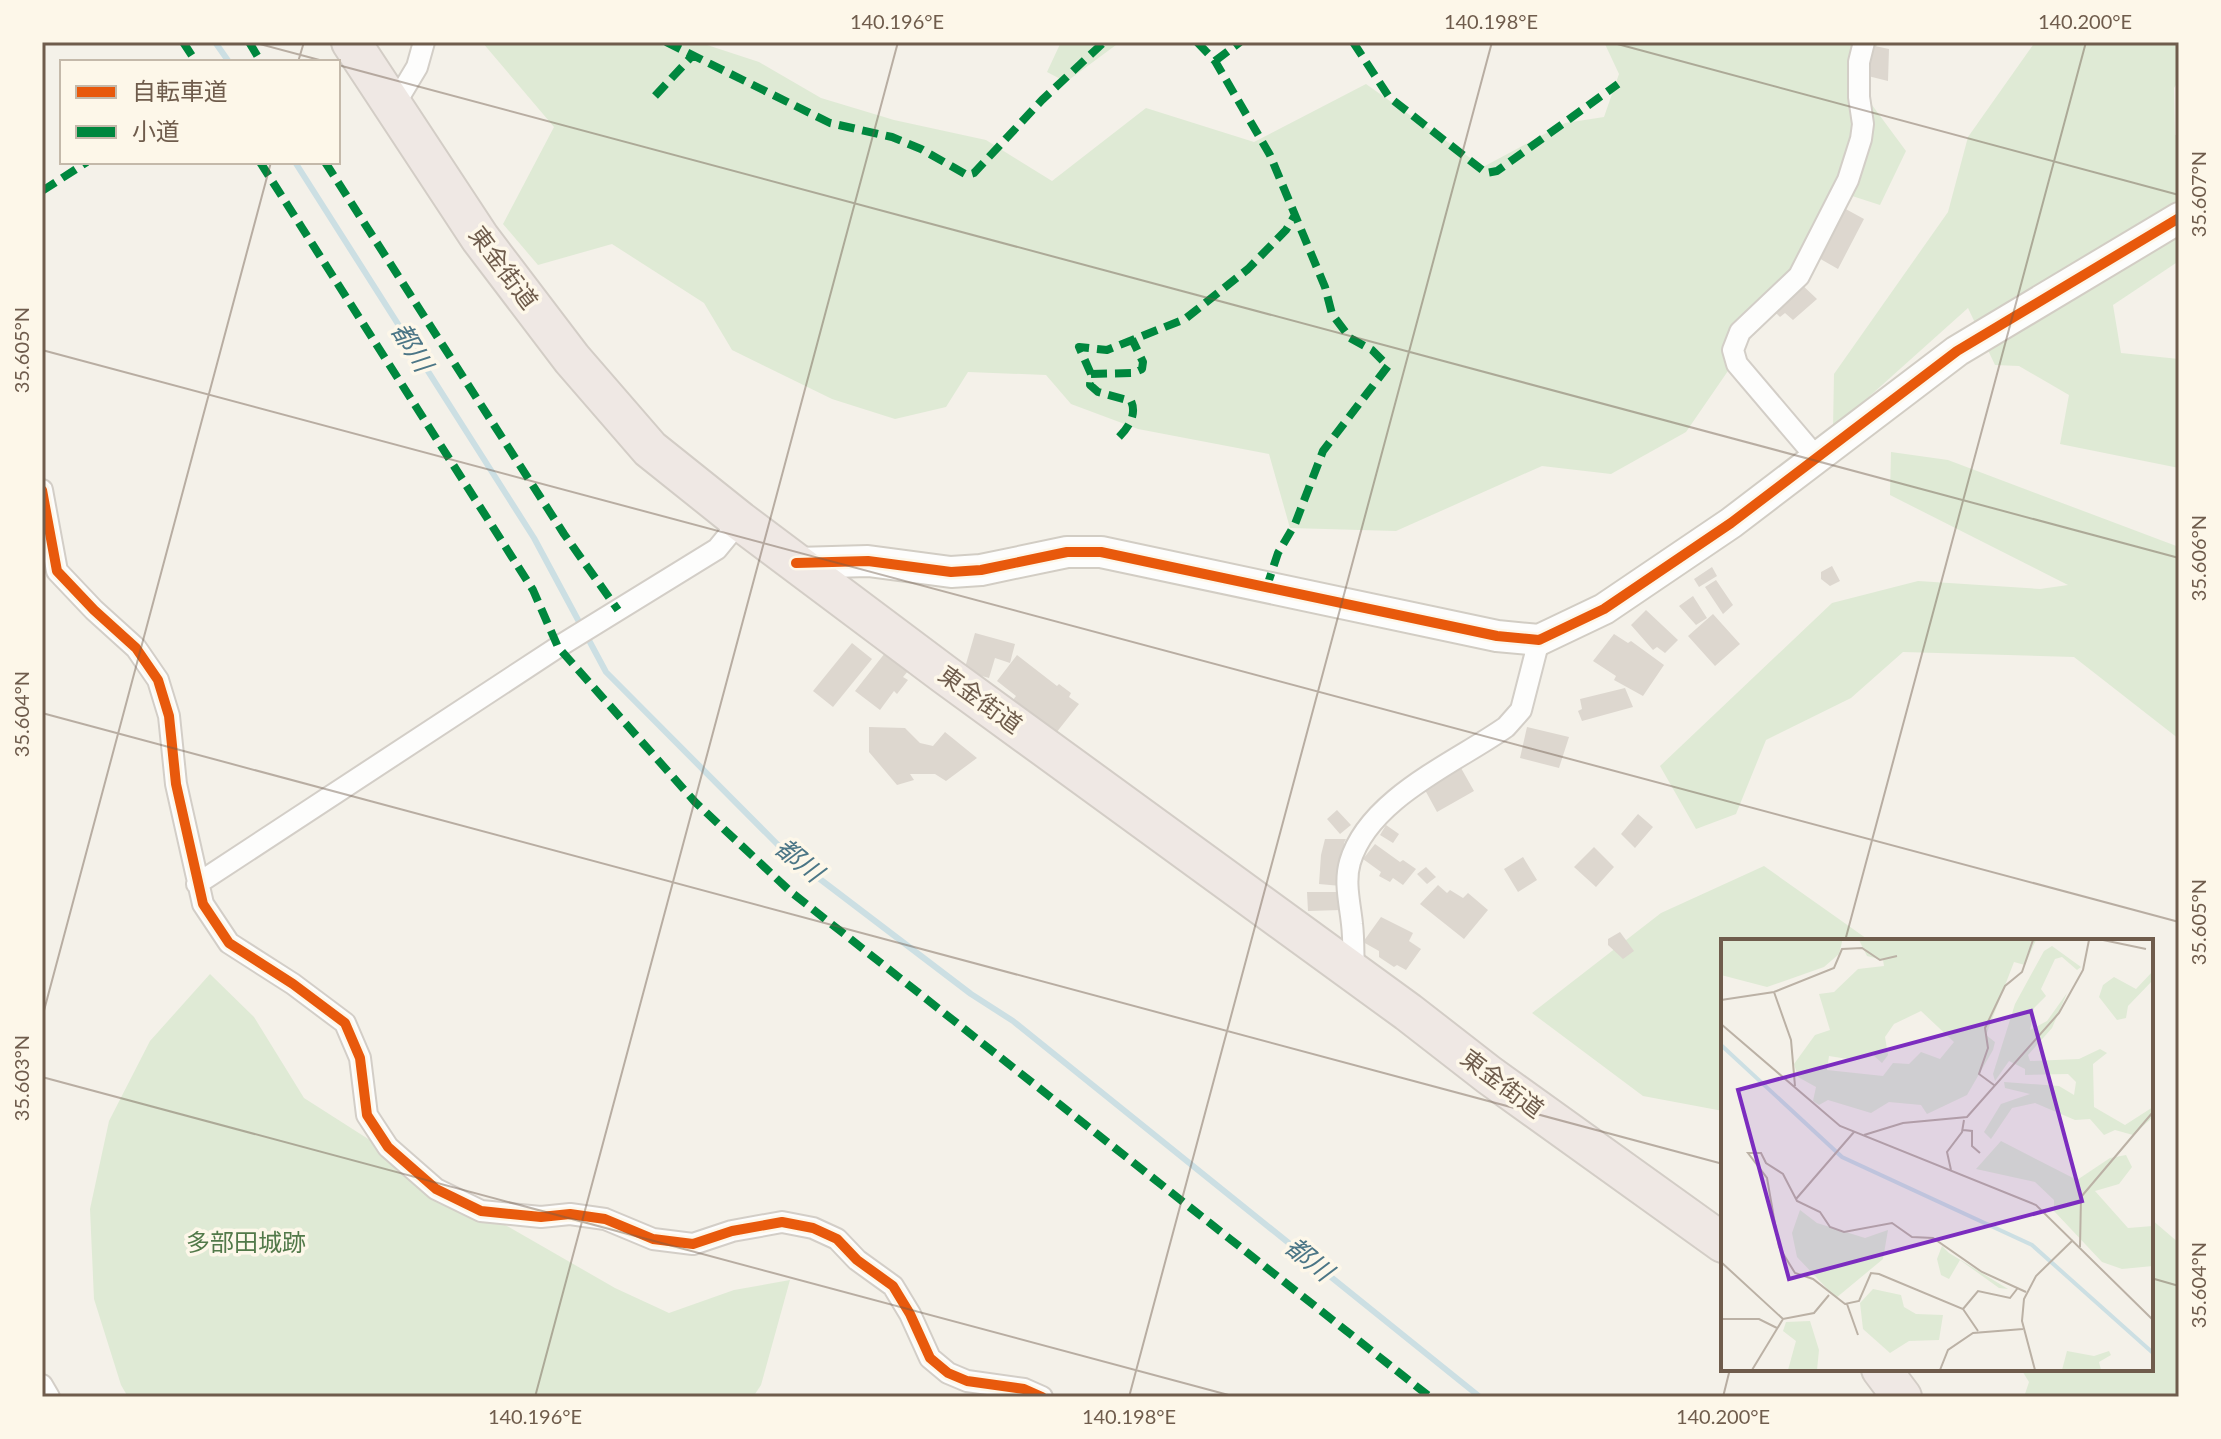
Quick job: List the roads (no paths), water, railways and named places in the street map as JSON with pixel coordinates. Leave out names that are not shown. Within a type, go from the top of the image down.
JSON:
[{"type":"highway","name":"東金街道","points":[[351,42],[480,238],[582,371],[650,449],[740,521],[944,674],[1721,1242]]},
{"type":"highway","points":[[1882,1371],[1902,1397]]},
{"type":"street","points":[[393,107],[417,67],[424,42]]},
{"type":"street","points":[[1816,457],[1737,364],[1733,350],[1740,332],[1799,276],[1848,180],[1863,124],[1859,62],[1864,42]]},
{"type":"street","points":[[796,563],[868,561],[951,572],[981,570],[1067,552],[1101,552],[1497,636],[1539,640],[1604,609],[1731,523],[1957,351],[2179,218]]},
{"type":"street","points":[[42,490],[57,571],[136,648],[158,680],[169,716],[176,784],[203,904],[229,943],[293,984],[345,1023],[360,1058],[367,1115],[388,1147],[436,1189],[481,1211],[541,1217],[570,1214],[605,1219],[653,1239],[693,1244],[732,1231],[782,1222],[813,1228],[837,1239],[857,1260],[893,1286],[930,1358],[948,1373],[967,1381],[1024,1389],[1042,1397]]},
{"type":"street","points":[[197,884],[558,647],[717,549],[740,521]]},
{"type":"street","points":[[1354,973],[1348,895],[1349,863],[1362,836],[1384,807],[1506,727],[1521,710],[1539,640]]},
{"type":"street","points":[[42,1385],[49,1397]]},
{"type":"waterway","name":"都川","points":[[215,42],[228,60]]},
{"type":"waterway","name":"都川","points":[[296,164],[534,538],[606,672],[787,854],[971,994],[1013,1021],[1480,1397]]},
{"type":"park label","name":"多部田城跡","points":[[246,1243]]}]
